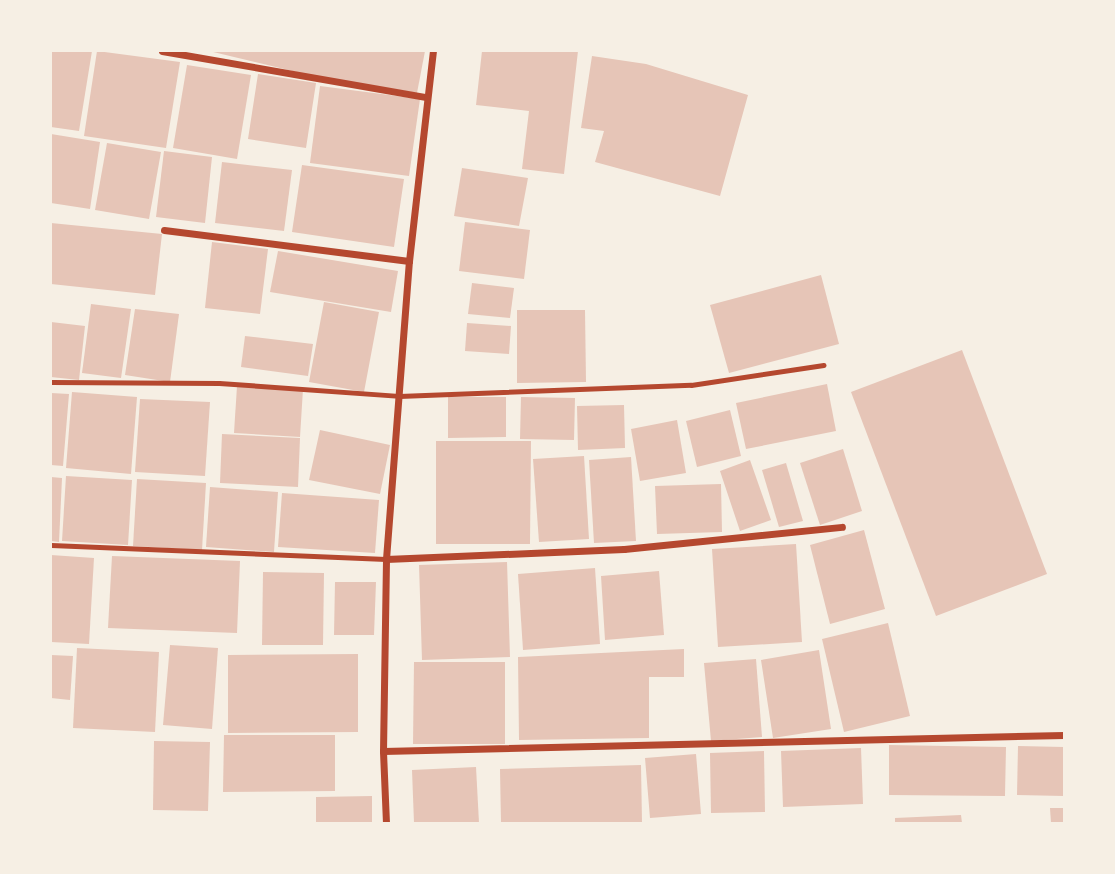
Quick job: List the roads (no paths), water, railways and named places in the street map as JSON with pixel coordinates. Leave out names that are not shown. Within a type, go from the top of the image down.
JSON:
[{"type":"street","points":[[162,51],[426,97]]},
{"type":"street","points":[[386,823],[383,751],[386,559],[408,261],[432,51]]},
{"type":"street","points":[[163,230],[408,261]]},
{"type":"street","points":[[386,559],[624,549],[842,527]]},
{"type":"street","points":[[383,751],[1064,735]]},
{"type":"lane","points":[[51,383],[219,383],[398,396],[691,385],[823,365]]},
{"type":"lane","points":[[51,545],[386,559]]}]
